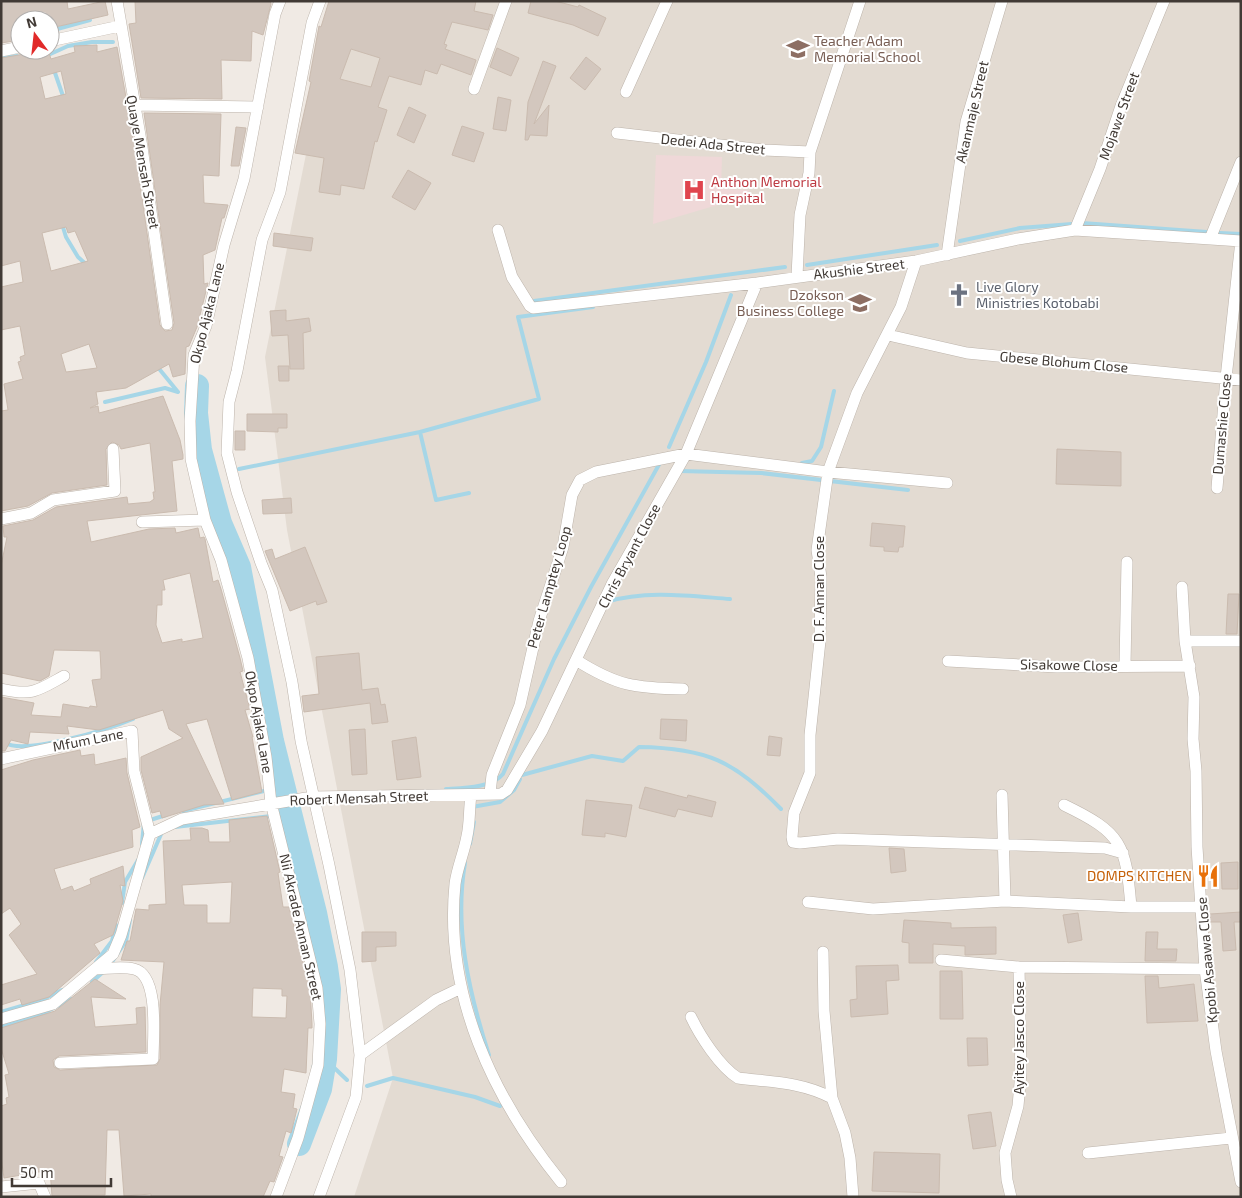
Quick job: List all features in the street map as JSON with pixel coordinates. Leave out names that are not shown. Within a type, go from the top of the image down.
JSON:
[{"type":"street","name":"Quaye Mensah Street","points":[[117,1],[142,147],[167,324]]},
{"type":"street","name":"Okpo Ajaka Lane","points":[[271,803],[266,758],[248,658],[221,560],[205,520],[192,459],[190,421],[194,355],[206,326],[224,245],[244,179],[280,1]]},
{"type":"street","points":[[319,1197],[356,1097],[360,1055],[350,970],[330,865],[312,798],[272,590],[260,562],[237,492],[227,453],[229,402],[237,371],[248,307],[262,240],[280,192],[312,23],[320,1]]},
{"type":"street","points":[[474,89],[506,1]]},
{"type":"street","points":[[626,92],[666,1]]},
{"type":"street","points":[[797,276],[800,215],[809,173],[810,152],[860,3],[848,1]]},
{"type":"street","name":"Akanmaje Street","points":[[947,255],[966,122],[1002,1]]},
{"type":"street","name":"Mojawe Street","points":[[1076,230],[1100,169],[1121,106],[1164,1]]},
{"type":"street","points":[[60,39],[120,26]]},
{"type":"street","points":[[134,105],[258,107]]},
{"type":"street","name":"Dedei Ada Street","points":[[618,133],[764,150],[810,152]]},
{"type":"street","points":[[1210,239],[1241,162]]},
{"type":"street","name":"Akushie Street","points":[[498,230],[512,277],[527,302],[534,308],[916,261],[1018,239],[1076,230],[1241,241]]},
{"type":"street","name":"Dumashie Close","points":[[1217,488],[1226,378],[1241,241]]},
{"type":"street","name":"D. F. Annan Close","points":[[916,261],[901,307],[857,393],[828,472],[817,550],[821,577],[820,642],[810,735],[810,773],[794,813],[792,837],[793,842],[800,843],[838,839],[1003,846]]},
{"type":"street","name":"Chris Bryant Close","points":[[471,795],[500,794],[507,790],[542,731],[612,584],[686,454],[757,282]]},
{"type":"street","name":"Gbese Blohum Close","points":[[888,335],[967,353],[1241,380]]},
{"type":"street","points":[[1,519],[31,513],[53,500],[115,491],[113,449]]},
{"type":"street","name":"Peter Lamptey Loop","points":[[490,793],[492,775],[520,705],[536,630],[562,547],[572,495],[580,480],[596,472],[686,454],[828,472],[947,483]]},
{"type":"street","points":[[142,522],[205,520]]},
{"type":"street","points":[[1125,665],[1127,562]]},
{"type":"street","name":"Kpobi Asaawa Close","points":[[1182,587],[1185,641],[1194,698],[1193,740],[1204,969],[1231,1138],[1241,1182]]},
{"type":"street","points":[[1185,641],[1241,641]]},
{"type":"street","points":[[576,660],[604,678],[628,685],[683,689]]},
{"type":"street","name":"Sisakowe Close","points":[[948,661],[1057,667],[1190,666]]},
{"type":"street","points":[[1,689],[23,694],[31,693],[64,676]]},
{"type":"street","name":"Mfum Lane","points":[[1,759],[132,731],[134,771],[150,834]]},
{"type":"street","points":[[471,795],[467,837],[455,883],[455,938],[461,988],[483,1057],[522,1129],[561,1182]]},
{"type":"street","name":"Robert Mensah Street","points":[[150,834],[182,819],[271,803],[312,798],[471,795]]},
{"type":"street","points":[[1002,795],[1005,901]]},
{"type":"street","name":"Nii Akrade Annan Street","points":[[271,803],[317,988],[320,1024],[318,1065],[298,1138],[276,1197]]},
{"type":"street","points":[[1064,805],[1088,817],[1109,831],[1119,843],[1128,866],[1131,907]]},
{"type":"street","points":[[1,1019],[53,1004],[113,954],[121,935],[150,834]]},
{"type":"street","points":[[1003,846],[1105,848],[1123,853]]},
{"type":"street","points":[[808,902],[873,909],[1005,901],[1131,907],[1202,907]]},
{"type":"street","points":[[823,952],[824,1010],[832,1098],[845,1133],[850,1158],[853,1197]]},
{"type":"street","points":[[941,960],[1019,967],[1204,969]]},
{"type":"street","name":"Ayitey Jasco Close","points":[[1012,1197],[1007,1180],[1006,1153],[1018,1106],[1021,1072],[1019,967]]},
{"type":"street","points":[[60,1063],[153,1059],[154,1004],[144,976],[135,969],[94,969]]},
{"type":"street","points":[[360,1055],[436,1000],[461,988]]},
{"type":"street","points":[[690,1017],[702,1037],[725,1067],[738,1078],[798,1084],[832,1098]]},
{"type":"street","points":[[1088,1152],[1231,1138]]},
{"type":"street","points":[[1,1187],[39,1183],[45,1197]]},
{"type":"shaded area","points":[[337,1],[1241,1],[1241,1197],[354,1197],[393,1078],[287,530],[265,357]]},
{"type":"shaded area","name":"Anthon Memorial Hospital","points":[[656,155],[722,157],[721,189],[749,190],[748,196],[653,224]]},
{"type":"building","points":[[1,1],[67,1],[68,9],[105,1],[108,15],[60,26],[60,10],[10,10],[10,42],[1,43]]},
{"type":"building","points":[[135,1],[270,1],[271,4],[263,35],[252,31],[251,61],[221,60],[222,99],[141,98],[129,24],[136,23]]},
{"type":"building","points":[[329,1],[476,1],[474,11],[493,15],[488,30],[452,22],[444,44],[447,45],[445,49],[476,60],[471,75],[441,64],[437,74],[425,70],[421,85],[389,76],[378,107],[387,110],[377,142],[375,141],[364,189],[341,185],[340,195],[319,192],[324,158],[295,153],[311,82],[309,81],[319,26],[321,27]],"holes":[[[351,49],[380,58],[371,87],[340,79]]]},
{"type":"building","points":[[531,1],[555,1],[578,7],[579,5],[606,18],[598,36],[573,25],[528,13]]},
{"type":"building","points":[[97,45],[97,52],[117,47],[135,148],[160,325],[165,331],[172,330],[174,323],[144,113],[221,114],[219,176],[203,175],[204,203],[228,205],[224,218],[222,218],[215,250],[203,255],[204,284],[208,283],[197,327],[189,346],[186,347],[185,374],[173,377],[169,364],[126,388],[96,392],[98,404],[90,408],[98,406],[99,413],[163,396],[180,440],[183,455],[183,459],[172,461],[177,511],[87,521],[91,542],[149,529],[175,528],[176,533],[198,528],[200,538],[204,537],[205,539],[213,582],[218,580],[221,589],[240,658],[243,671],[240,672],[250,709],[245,710],[253,737],[262,792],[232,800],[207,719],[186,724],[224,804],[204,805],[162,818],[160,811],[152,813],[141,770],[141,757],[183,738],[169,729],[163,710],[99,730],[67,726],[69,734],[30,732],[28,744],[11,740],[5,751],[1,751],[1,697],[34,703],[31,715],[61,717],[63,704],[89,708],[90,706],[97,707],[92,680],[101,679],[100,651],[54,650],[49,676],[40,681],[1,673],[1,566],[7,537],[4,537],[3,526],[33,520],[56,507],[127,497],[128,504],[150,502],[154,499],[153,492],[155,492],[150,443],[121,449],[119,445],[112,442],[106,449],[107,485],[52,493],[28,506],[1,511],[1,411],[8,410],[4,384],[23,379],[18,362],[21,361],[20,357],[25,355],[20,326],[1,330],[1,287],[23,282],[20,261],[1,266],[1,58],[10,56],[10,60],[60,60],[60,56],[75,52],[74,46]],"holes":[[[61,71],[66,94],[45,99],[40,77]],[[66,227],[68,233],[75,231],[88,261],[51,271],[42,233]],[[89,344],[97,368],[66,372],[61,354]],[[190,573],[203,638],[182,642],[182,639],[162,643],[156,625],[157,605],[162,605],[162,590],[165,590],[163,580]]]},
{"type":"building","points":[[497,48],[519,58],[511,76],[490,67]]},
{"type":"building","points":[[586,57],[601,69],[585,90],[570,78]]},
{"type":"building","points":[[543,61],[556,66],[534,124],[549,105],[547,136],[530,135],[528,140],[525,140],[528,102]]},
{"type":"building","points":[[498,97],[511,100],[506,131],[493,129]]},
{"type":"building","points":[[409,107],[426,115],[414,143],[397,135]]},
{"type":"building","points":[[462,126],[484,133],[474,162],[452,155]]},
{"type":"building","points":[[236,127],[246,128],[239,166],[231,166]]},
{"type":"building","points":[[408,170],[431,183],[415,210],[392,197]]},
{"type":"building","points":[[274,233],[313,238],[311,251],[273,246]]},
{"type":"building","points":[[286,310],[286,321],[309,318],[311,331],[303,333],[304,369],[290,369],[288,335],[272,336],[270,311]]},
{"type":"building","points":[[278,366],[289,366],[289,381],[279,381]]},
{"type":"building","points":[[247,414],[287,414],[287,428],[278,428],[278,432],[247,431]]},
{"type":"building","points":[[235,431],[245,431],[245,450],[235,450]]},
{"type":"building","points":[[1057,449],[1121,452],[1121,486],[1056,484]]},
{"type":"building","points":[[291,498],[292,513],[263,514],[262,500]]},
{"type":"building","points":[[872,523],[905,526],[903,547],[899,547],[898,552],[884,551],[884,547],[870,546]]},
{"type":"building","points":[[305,547],[327,602],[317,605],[316,601],[290,611],[265,551],[272,549],[275,559]]},
{"type":"building","points":[[1228,594],[1239,594],[1237,634],[1226,634]]},
{"type":"building","points":[[359,653],[362,690],[378,688],[381,705],[385,704],[388,722],[372,724],[370,703],[304,712],[302,696],[319,694],[316,657]]},
{"type":"building","points":[[661,719],[687,720],[686,741],[660,739]]},
{"type":"building","points":[[365,729],[367,774],[352,775],[349,730]]},
{"type":"building","points":[[769,736],[782,738],[780,756],[767,755]]},
{"type":"building","points":[[416,737],[421,777],[397,780],[392,741]]},
{"type":"building","points":[[80,750],[81,756],[94,754],[95,765],[126,758],[127,773],[140,827],[132,830],[133,847],[54,869],[61,890],[72,886],[74,891],[91,884],[90,879],[123,866],[125,886],[120,885],[123,901],[114,932],[113,935],[94,944],[100,953],[49,997],[22,1005],[20,999],[1,1005],[1,985],[37,974],[9,935],[21,924],[10,908],[1,914],[1,770],[33,760]]},
{"type":"building","points":[[645,787],[687,798],[688,795],[716,802],[712,817],[678,809],[675,817],[639,808]]},
{"type":"building","points":[[586,800],[632,805],[626,837],[605,833],[605,837],[582,835]]},
{"type":"building","points":[[267,816],[280,872],[278,873],[283,907],[289,907],[310,989],[312,1028],[308,1028],[306,1073],[284,1069],[281,1092],[295,1094],[293,1108],[297,1109],[291,1133],[286,1131],[279,1156],[283,1157],[274,1182],[270,1181],[263,1197],[151,1197],[151,1194],[124,1196],[119,1130],[107,1130],[105,1195],[52,1196],[50,1170],[4,1178],[1,1156],[1,1106],[7,1104],[6,1098],[9,1097],[5,1075],[9,1074],[1,1048],[1,1028],[55,1011],[95,979],[126,999],[91,997],[95,1027],[137,1024],[136,1008],[145,1007],[146,1052],[59,1056],[53,1060],[54,1067],[60,1070],[157,1065],[160,1059],[160,1005],[164,962],[121,960],[127,941],[130,941],[136,909],[149,910],[149,905],[166,904],[163,841],[191,840],[190,828],[202,828],[208,830],[209,842],[230,842],[229,820]],"holes":[[[232,882],[230,923],[207,923],[207,905],[184,905],[182,885]],[[253,988],[282,989],[282,996],[287,996],[286,1018],[252,1017]]]},
{"type":"building","points":[[889,848],[904,849],[906,871],[891,873]]},
{"type":"building","points":[[1238,862],[1238,889],[1222,889],[1221,863]]},
{"type":"building","points":[[1241,912],[1241,922],[1234,922],[1236,950],[1223,951],[1221,922],[1210,922],[1210,914]]},
{"type":"building","points":[[1078,913],[1082,940],[1068,943],[1063,915]]},
{"type":"building","points":[[904,920],[951,923],[951,928],[996,927],[996,954],[965,955],[965,946],[933,944],[933,963],[909,963],[909,943],[902,942]]},
{"type":"building","points":[[362,932],[396,932],[396,946],[376,947],[376,961],[362,962]]},
{"type":"building","points":[[1146,932],[1158,932],[1157,949],[1177,949],[1176,961],[1145,961]]},
{"type":"building","points":[[898,965],[899,980],[886,981],[888,1014],[851,1017],[850,1000],[857,999],[856,966]]},
{"type":"building","points":[[940,971],[962,971],[963,1019],[940,1019]]},
{"type":"building","points":[[1145,976],[1158,976],[1159,988],[1194,984],[1198,1021],[1147,1023]]},
{"type":"building","points":[[967,1038],[987,1038],[988,1065],[968,1066]]},
{"type":"building","points":[[991,1112],[996,1146],[973,1149],[968,1115]]},
{"type":"building","points":[[874,1152],[940,1154],[939,1193],[872,1191]]},
{"type":"waterway","points":[[60,28],[90,20]]},
{"type":"waterway","points":[[60,50],[68,46],[92,42],[113,42]]},
{"type":"waterway","points":[[1,58],[10,57]]},
{"type":"waterway","points":[[54,70],[64,99]]},
{"type":"waterway","points":[[1082,223],[1207,232]]},
{"type":"waterway","points":[[62,224],[66,237],[78,257],[88,266]]},
{"type":"waterway","points":[[960,241],[1020,228],[1072,224]]},
{"type":"waterway","points":[[1220,233],[1241,234]]},
{"type":"waterway","points":[[807,265],[937,245]]},
{"type":"waterway","points":[[534,301],[785,267]]},
{"type":"waterway","points":[[669,447],[706,362],[731,295]]},
{"type":"waterway","points":[[420,432],[539,399],[518,317],[593,307]]},
{"type":"waterway","points":[[156,365],[178,392]]},
{"type":"waterway","points":[[197,386],[196,413],[200,450],[220,523],[239,567],[272,741],[315,913],[329,989],[325,1059],[320,1089],[299,1144]]},
{"type":"waterway","points":[[105,402],[165,388],[178,392]]},
{"type":"waterway","points":[[802,463],[812,461],[821,447],[834,391]]},
{"type":"waterway","points":[[239,469],[420,432],[436,500],[469,493]]},
{"type":"waterway","points":[[446,789],[484,785],[498,779],[503,774],[554,659],[591,587],[661,461]]},
{"type":"waterway","points":[[679,471],[761,473],[908,490]]},
{"type":"waterway","points":[[606,602],[621,598],[652,595],[684,595],[730,599]]},
{"type":"waterway","points":[[5,743],[16,746],[48,743],[106,729],[133,719]]},
{"type":"waterway","points":[[522,775],[592,756],[623,761],[639,747],[683,750],[718,760],[733,769],[749,779],[781,809]]},
{"type":"waterway","points":[[272,783],[278,766]]},
{"type":"waterway","points":[[472,807],[500,802],[514,790],[520,779]]},
{"type":"waterway","points":[[183,811],[268,790]]},
{"type":"waterway","points":[[175,827],[280,815],[286,803]]},
{"type":"waterway","points":[[142,844],[144,822],[166,815]]},
{"type":"waterway","points":[[470,844],[474,822]]},
{"type":"waterway","points":[[142,878],[162,832]]},
{"type":"waterway","points":[[122,903],[125,882],[138,860]]},
{"type":"waterway","points":[[465,863],[462,887],[462,936],[475,1008],[489,1055]]},
{"type":"waterway","points":[[110,965],[126,941],[130,920]]},
{"type":"waterway","points":[[96,962],[112,941],[116,925]]},
{"type":"waterway","points":[[92,982],[103,972]]},
{"type":"waterway","points":[[1,1012],[42,1000],[62,990]]},
{"type":"waterway","points":[[1,1027],[40,1015],[71,999]]},
{"type":"waterway","points":[[325,1059],[347,1080]]},
{"type":"waterway","points":[[367,1086],[393,1078],[475,1097],[500,1106]]},
{"type":"place","name":"Teacher Adam Memorial School","points":[[798,49]]},
{"type":"place","name":"Anthon Memorial Hospital","points":[[694,190]]},
{"type":"place","name":"Live Glory Ministries Kotobabi","points":[[959,295]]},
{"type":"place","name":"Dzokson Business College","points":[[860,303]]},
{"type":"place","name":"DOMPS KITCHEN","points":[[1208,876]]}]
